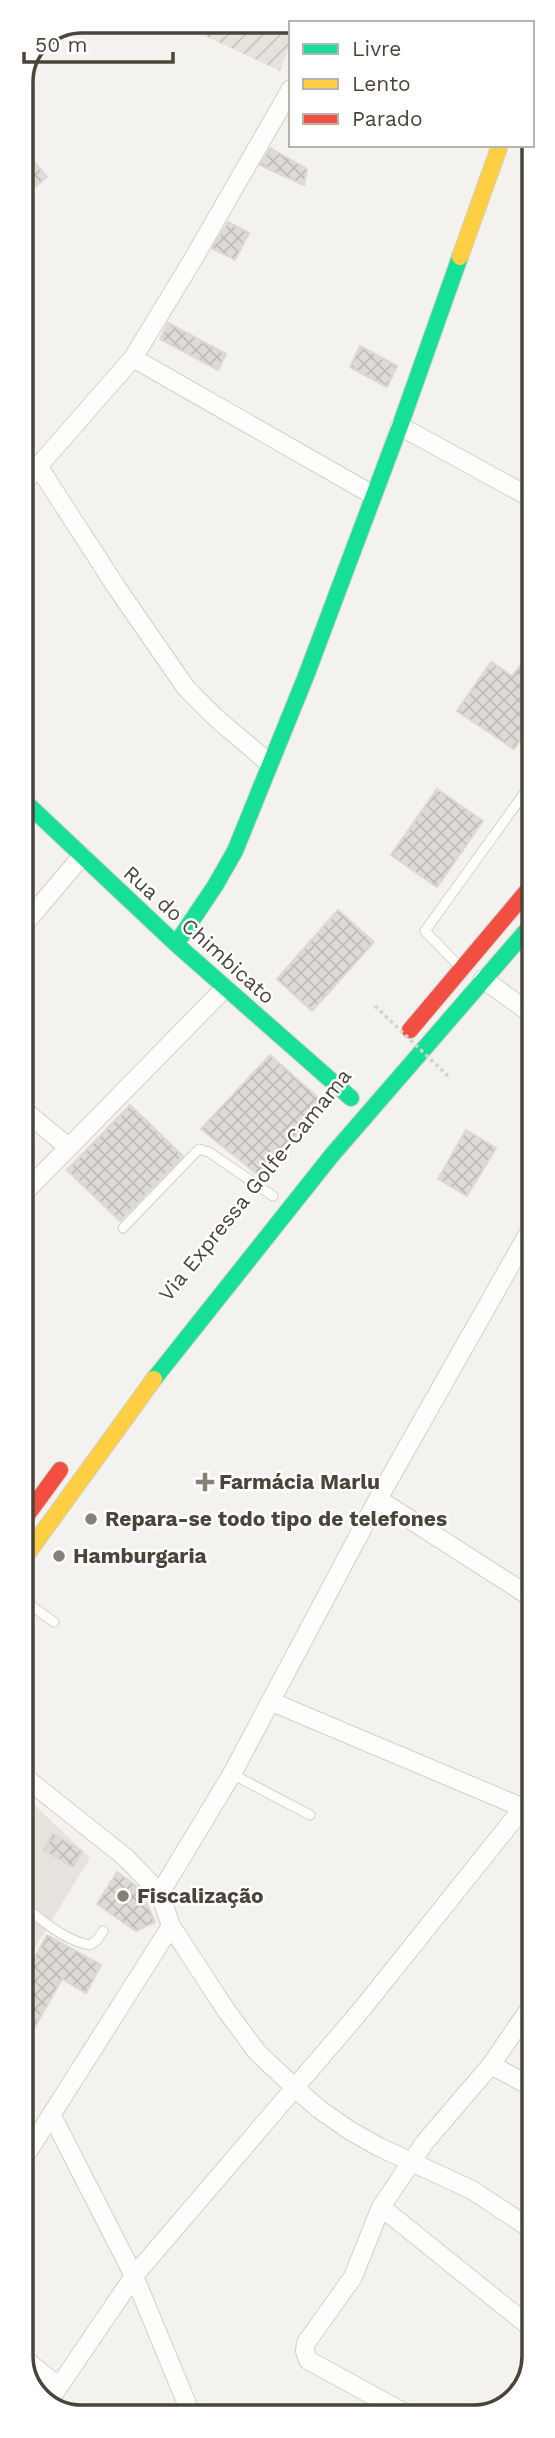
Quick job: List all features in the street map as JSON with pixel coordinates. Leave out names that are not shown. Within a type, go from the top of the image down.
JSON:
[{"type":"main road","points":[[176,944],[215,886],[235,850],[306,676],[400,426],[499,147]]},
{"type":"main road","name":"Rua do Chimbicato","points":[[33,810],[176,944],[351,1098]]},
{"type":"main road","points":[[403,1038],[522,897]]},
{"type":"main road","name":"Via Expressa Golfe-Camama","points":[[33,1546],[188,1332],[318,1169],[522,935]]},
{"type":"main road","points":[[33,1507],[70,1456]]},
{"type":"street","points":[[33,472],[133,358],[289,92]]},
{"type":"street","points":[[133,358],[373,495]]},
{"type":"street","points":[[400,426],[522,493]]},
{"type":"street","points":[[38,466],[186,688],[216,718],[269,763]]},
{"type":"street","points":[[33,914],[82,856]]},
{"type":"street","points":[[483,979],[522,1007]]},
{"type":"street","points":[[33,1183],[225,988]]},
{"type":"street","points":[[33,1117],[67,1146]]},
{"type":"street","points":[[160,1892],[232,1774],[272,1702],[378,1499],[522,1255]]},
{"type":"street","points":[[378,1499],[522,1591]]},
{"type":"street","points":[[272,1702],[522,1802]]},
{"type":"street","points":[[33,1783],[125,1857],[160,1892],[171,1926],[226,2010],[257,2052],[294,2087],[349,2130],[379,2147],[472,2190],[522,2223]]},
{"type":"street","points":[[52,2395],[134,2276],[362,2009],[522,1815]]},
{"type":"street","points":[[33,2143],[171,1926]]},
{"type":"street","points":[[390,2405],[307,2360],[304,2351],[306,2343],[353,2277],[381,2207],[425,2142],[491,2065],[522,2020]]},
{"type":"street","points":[[491,2065],[522,2082]]},
{"type":"street","points":[[51,2114],[134,2276],[187,2405]]},
{"type":"street","points":[[381,2207],[522,2320]]},
{"type":"street","points":[[35,2367],[58,2386]]},
{"type":"lane","points":[[461,968],[425,931],[522,796]]},
{"type":"lane","points":[[123,1228],[199,1149],[209,1152],[273,1195]]},
{"type":"lane","points":[[33,1607],[54,1622]]},
{"type":"lane","points":[[232,1774],[310,1815]]},
{"type":"lane","points":[[33,1913],[82,1943],[90,1945],[103,1931]]},
{"type":"path","points":[[375,1006],[448,1076]]},
{"type":"shaded area","points":[[199,33],[289,33],[289,46],[280,71]]},
{"type":"shaded area","points":[[33,1804],[90,1858],[33,1951]]},
{"type":"building","points":[[270,148],[307,169],[304,185],[260,165]]},
{"type":"building","points":[[33,160],[47,177],[33,189]]},
{"type":"building","points":[[228,222],[249,233],[235,260],[212,248]]},
{"type":"building","points":[[168,323],[226,354],[218,370],[160,339]]},
{"type":"building","points":[[360,346],[397,366],[387,387],[350,367]]},
{"type":"building","points":[[491,662],[512,676],[522,663],[522,737],[514,749],[457,711]]},
{"type":"building","points":[[437,789],[483,821],[437,887],[391,855]]},
{"type":"building","points":[[338,910],[374,942],[312,1011],[277,979]]},
{"type":"building","points":[[270,1055],[323,1102],[262,1178],[201,1129]]},
{"type":"building","points":[[130,1105],[183,1156],[120,1221],[67,1170]]},
{"type":"building","points":[[466,1130],[496,1148],[467,1196],[438,1179]]},
{"type":"building","points":[[53,1834],[82,1851],[73,1867],[43,1850]]},
{"type":"building","name":"Fiscalização","points":[[117,1872],[140,1889],[155,1922],[136,1931],[97,1904]]},
{"type":"building","points":[[47,1935],[101,1965],[86,1993],[62,1979],[33,2030],[33,1961]]},
{"type":"traffic: fast","points":[[176,944],[235,851],[306,676],[460,257]]},
{"type":"traffic: fast","points":[[33,809],[176,944],[351,1098]]},
{"type":"traffic: fast","points":[[154,1379],[332,1155],[522,936]]},
{"type":"traffic: slow","points":[[460,257],[499,147]]},
{"type":"traffic: slow","points":[[33,1546],[154,1379]]},
{"type":"traffic: jam","points":[[410,1030],[522,897]]},
{"type":"traffic: jam","points":[[33,1507],[60,1470]]},
{"type":"place","name":"Farmácia Marlu","points":[[205,1482]]},
{"type":"place","name":"Repara-se todo tipo de telefones","points":[[91,1519]]},
{"type":"place","name":"Hamburgaria","points":[[59,1556]]},
{"type":"place","name":"Fiscalização","points":[[123,1896]]}]
